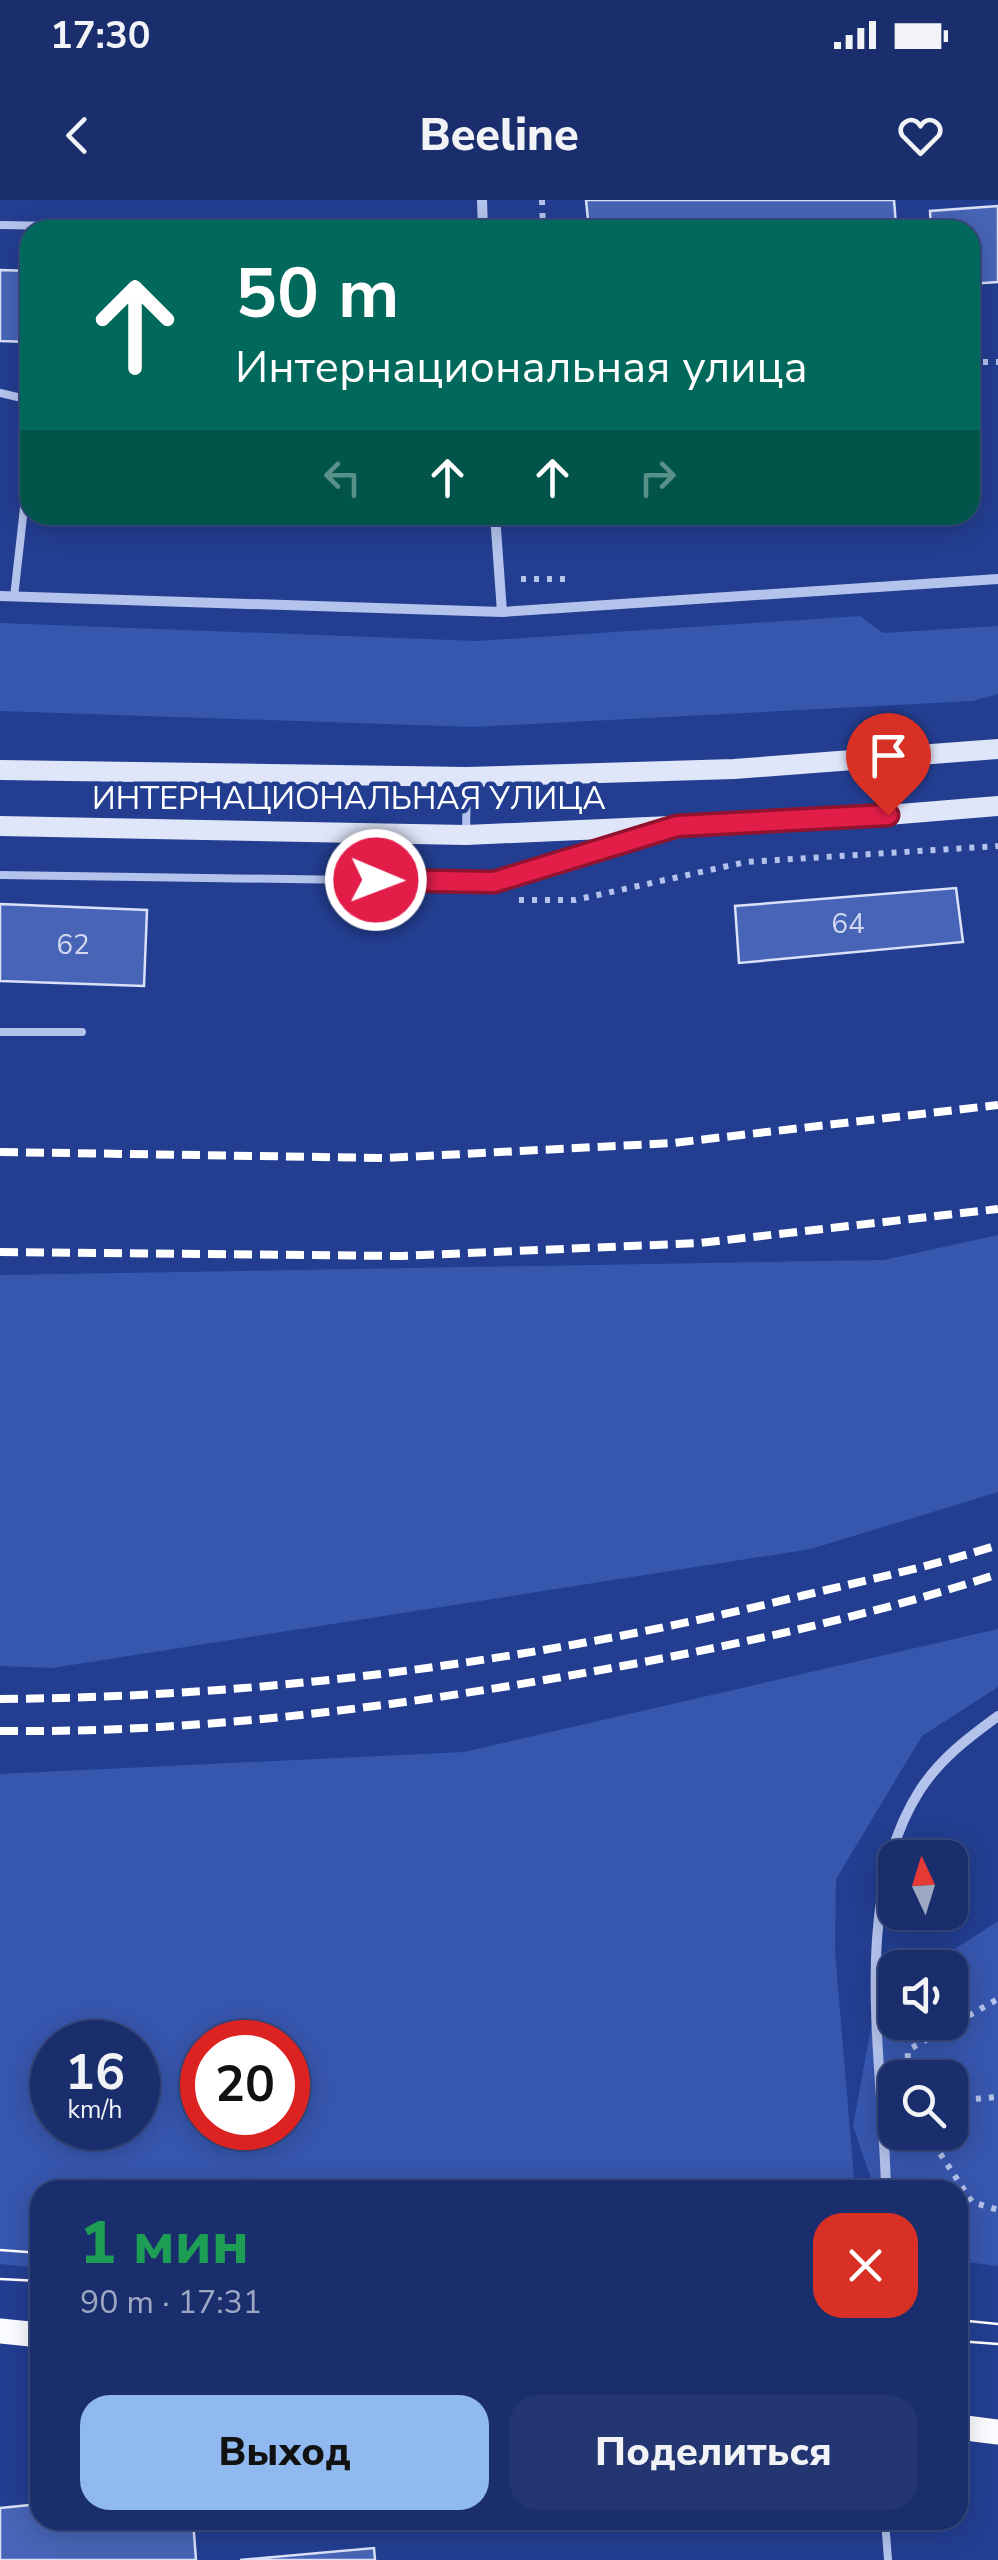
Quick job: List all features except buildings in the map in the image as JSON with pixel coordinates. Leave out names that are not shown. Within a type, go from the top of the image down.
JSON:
[{"type":"main road","name":"ИНТЕРНАЦИОНАЛЬНАЯ УЛИЦА","points":[[0,770],[467,778],[734,769],[998,749]]},
{"type":"main road","name":"ИНТЕРНАЦИОНАЛЬНАЯ УЛИЦА","points":[[0,826],[466,835],[851,818],[998,806]]},
{"type":"main road","points":[[0,2332],[30,2335]]},
{"type":"main road","points":[[968,2429],[998,2432]]},
{"type":"street","points":[[496,525],[502,612]]},
{"type":"street","points":[[0,596],[502,612],[998,579]]},
{"type":"street","points":[[886,2180],[879,1898],[894,1843],[920,1790],[957,1746],[998,1716]]},
{"type":"lane","points":[[14,597],[22,525]]},
{"type":"lane","points":[[466,835],[467,778]]},
{"type":"lane","points":[[0,875],[494,882],[677,826]]},
{"type":"lane","points":[[0,1032],[82,1032]]},
{"type":"lane","points":[[886,2530],[888,2560]]},
{"type":"path","points":[[515,900],[575,900],[746,862],[998,846]]},
{"type":"path","points":[[908,2060],[908,2050],[998,1999]]},
{"type":"path","points":[[968,2099],[998,2097]]},
{"type":"path","points":[[938,2150],[958,2180]]},
{"type":"path","points":[[968,2196],[972,2202],[998,2210]]},
{"type":"shaded area","points":[[860,616],[883,633],[998,626],[998,694],[973,701],[474,727],[0,711],[0,623],[477,641]]},
{"type":"shaded area","points":[[998,1235],[998,1492],[811,1549],[52,1668],[0,1666],[0,1275],[884,1260]]},
{"type":"shaded area","points":[[998,1629],[998,1687],[922,1736],[836,1879],[835,1951],[854,2180],[30,2180],[30,2267],[0,2264],[0,1774],[464,1752]]},
{"type":"shaded area","points":[[998,1921],[998,2266],[968,2262],[968,2180],[872,2180],[853,2126],[876,2000],[878,2040],[968,2040],[968,1950],[953,1950]]},
{"type":"tram line","points":[[0,2250],[30,2252]]},
{"type":"tram line","points":[[0,2279],[30,2280]]},
{"type":"tram line","points":[[968,2321],[998,2324]]},
{"type":"tram line","points":[[968,2342],[998,2344]]},
{"type":"railway","points":[[0,1152],[386,1158],[673,1143],[998,1105]]},
{"type":"railway","points":[[0,1252],[401,1256],[700,1243],[998,1209]]},
{"type":"railway","points":[[0,1699],[101,1697],[303,1683],[503,1657],[702,1619],[998,1545]]},
{"type":"railway","points":[[0,1731],[210,1724],[487,1690],[779,1634],[998,1574]]},
{"type":"route","points":[[376,880],[494,882],[677,826],[888,815]]}]
